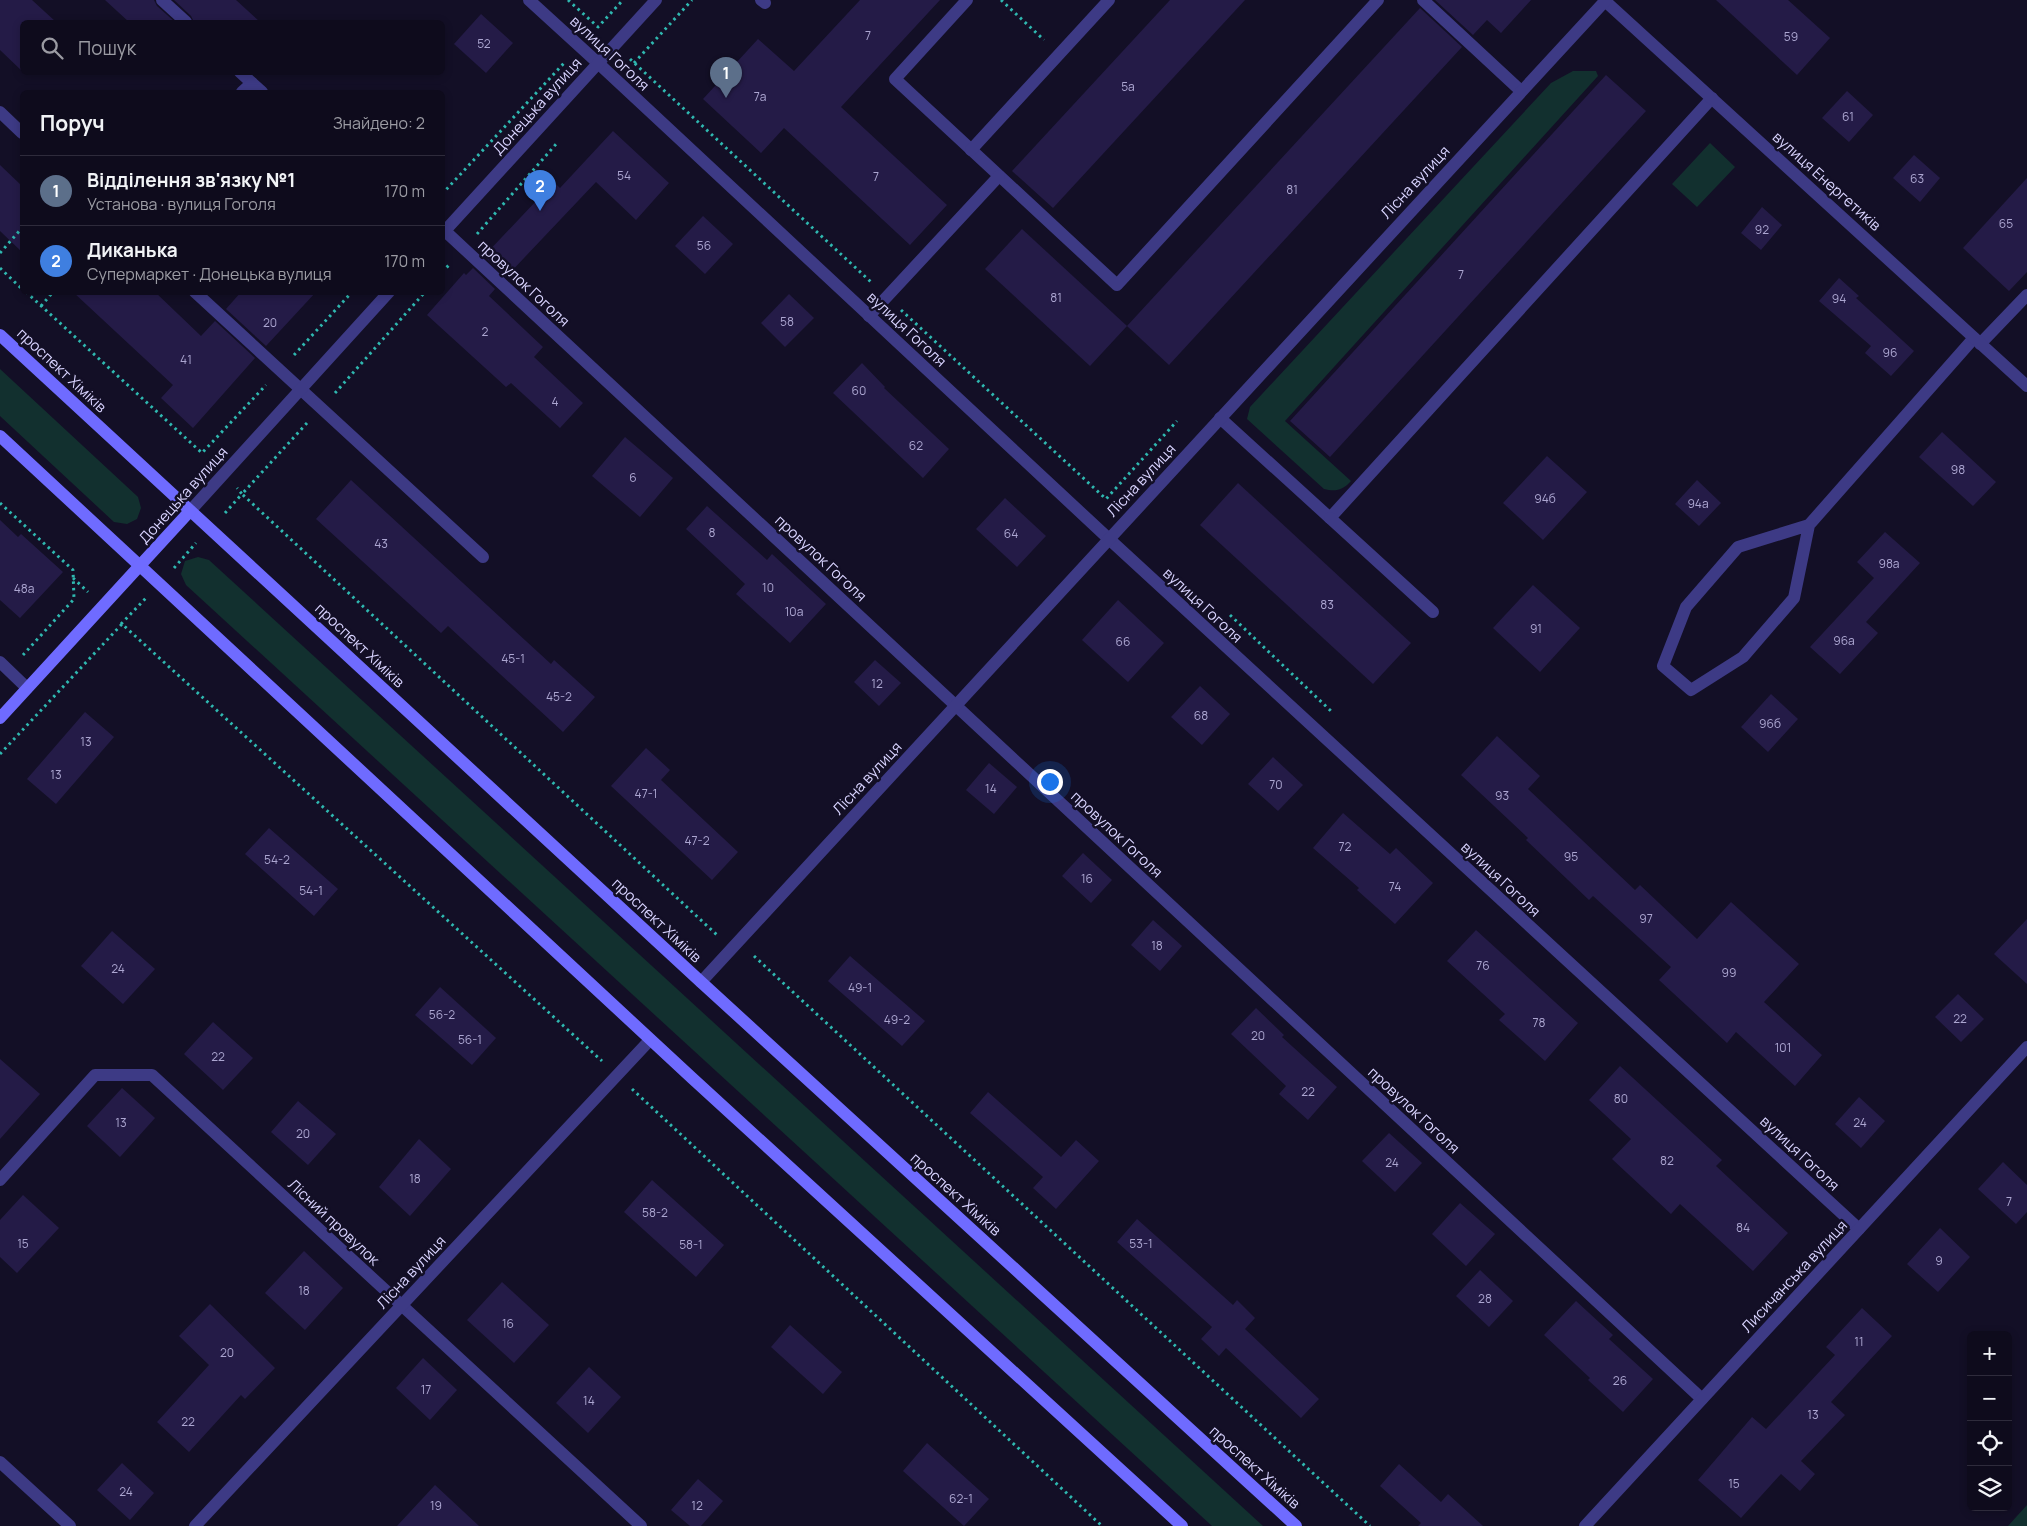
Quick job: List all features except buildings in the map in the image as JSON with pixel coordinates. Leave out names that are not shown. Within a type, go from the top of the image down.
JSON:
[{"type":"main road","name":"проспект Хіміків","points":[[0,335],[701,982],[1296,1526]]},
{"type":"main road","points":[[0,436],[650,1040],[1182,1526]]},
{"type":"main road","name":"Донецька вулиця","points":[[0,718],[190,511]]},
{"type":"street","points":[[162,0],[184,20]]},
{"type":"street","name":"вулиця Гоголя","points":[[529,0],[1109,540],[1859,1230]]},
{"type":"street","name":"Донецька вулиця","points":[[445,231],[656,0]]},
{"type":"street","points":[[967,0],[895,79],[1117,285],[1378,0]]},
{"type":"street","points":[[971,150],[1109,0]]},
{"type":"street","points":[[1423,0],[1521,91]]},
{"type":"street","name":"Лісна вулиця","points":[[701,982],[1605,0]]},
{"type":"street","name":"вулиця Енергетиків","points":[[1605,0],[2027,386]]},
{"type":"street","points":[[241,75],[247,88]]},
{"type":"street","points":[[1330,518],[1712,98]]},
{"type":"street","points":[[0,112],[20,131]]},
{"type":"street","points":[[869,316],[999,176]]},
{"type":"street","name":"провулок Гоголя","points":[[445,233],[1702,1399]]},
{"type":"street","points":[[199,295],[483,557]]},
{"type":"street","name":"Донецька вулиця","points":[[190,511],[386,295]]},
{"type":"street","points":[[1809,525],[1794,598],[1743,657],[1691,690],[1663,666],[1686,607],[1738,547],[1809,525],[1977,341],[2027,295]]},
{"type":"street","points":[[1220,418],[1434,612]]},
{"type":"street","points":[[5,666],[27,688]]},
{"type":"street","name":"Лісна вулиця","points":[[196,1526],[650,1040]]},
{"type":"street","name":"Лисичанська вулиця","points":[[1585,1526],[2027,1047]]},
{"type":"street","name":"Лісний провулок","points":[[0,1180],[95,1075],[152,1075],[641,1526]]},
{"type":"street","points":[[0,1462],[70,1526]]},
{"type":"path","points":[[568,0],[598,27],[622,0]]},
{"type":"path","points":[[615,79],[692,0]]},
{"type":"path","points":[[1001,0],[1059,54]]},
{"type":"path","points":[[445,269],[560,140]]},
{"type":"path","points":[[0,254],[20,230]]},
{"type":"path","points":[[0,268],[20,287]]},
{"type":"path","points":[[29,295],[202,453],[349,295]]},
{"type":"path","points":[[41,306],[50,295]]},
{"type":"path","points":[[421,295],[242,494],[956,1145],[1370,1526]]},
{"type":"path","points":[[0,503],[73,570],[74,599],[5,666]]},
{"type":"path","points":[[0,754],[122,624],[617,1075],[1102,1526]]},
{"type":"green space","points":[[1573,71],[1596,71],[1598,76],[1285,421],[1351,481],[1339,490],[1324,489],[1247,419],[1250,407],[1551,83]]},
{"type":"green space","points":[[1710,143],[1735,167],[1697,207],[1672,184]]},
{"type":"green space","points":[[0,369],[138,497],[141,508],[137,519],[127,524],[114,522],[0,416]]},
{"type":"green space","points":[[198,557],[209,560],[1263,1526],[1212,1526],[186,585],[181,574],[185,561]]},
{"type":"green space","points":[[2027,1505],[2027,1526],[2008,1526]]},
{"type":"place","name":"Відділення зв'язку №1","points":[[726,98]]},
{"type":"place","name":"Диканька","points":[[540,211]]}]
